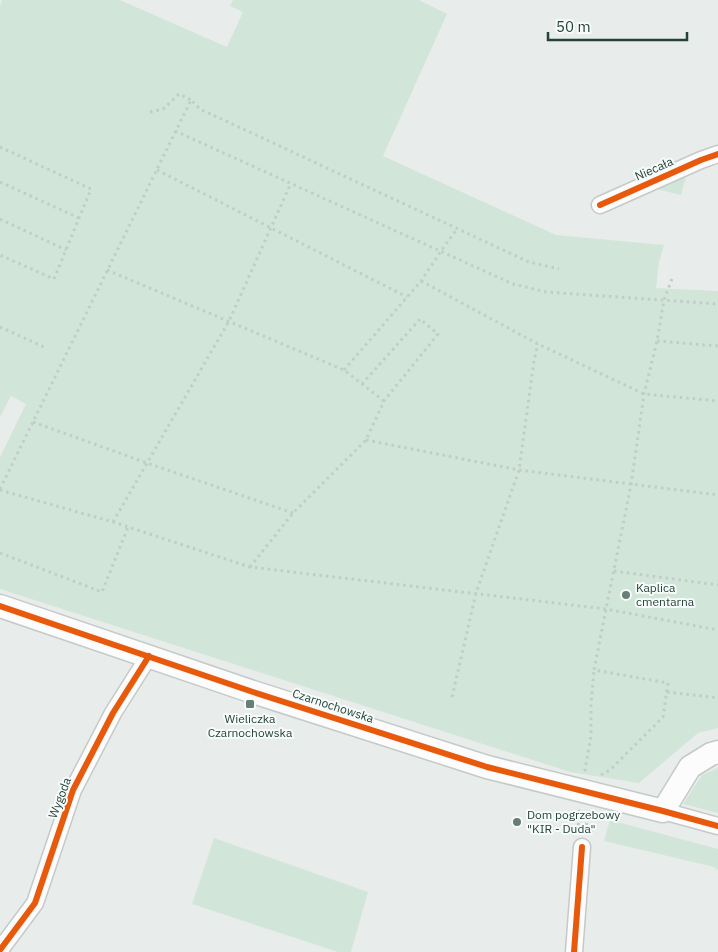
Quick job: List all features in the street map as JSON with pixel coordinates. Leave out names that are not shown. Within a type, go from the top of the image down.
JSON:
[{"type":"street","name":"Niecała","points":[[600,205],[718,154]]},
{"type":"street","name":"Czarnochowska","points":[[0,606],[253,692],[487,767],[663,811]]},
{"type":"street","name":"Wygoda","points":[[0,950],[35,903],[74,790],[114,713],[149,656]]},
{"type":"street","points":[[718,752],[711,754],[690,767],[663,811],[718,826]]},
{"type":"street","points":[[574,952],[585,840]]},
{"type":"path","points":[[150,112],[163,109],[178,94],[190,100],[200,109],[457,229],[530,262],[559,269]]},
{"type":"path","points":[[190,100],[0,489],[113,522],[250,567],[606,609],[718,630]]},
{"type":"path","points":[[175,131],[513,284],[546,292],[718,304]]},
{"type":"path","points":[[0,147],[91,190],[54,279],[0,255]]},
{"type":"path","points":[[156,170],[272,227],[407,297]]},
{"type":"path","points":[[0,182],[79,218]]},
{"type":"path","points":[[113,522],[229,321],[291,183]]},
{"type":"path","points":[[0,219],[66,250]]},
{"type":"path","points":[[344,370],[421,281],[457,229]]},
{"type":"path","points":[[107,270],[344,370],[384,402]]},
{"type":"path","points":[[588,774],[585,770],[591,736],[594,670],[631,485],[644,394],[664,300],[673,276]]},
{"type":"path","points":[[421,281],[538,344],[644,394],[718,401]]},
{"type":"path","points":[[250,567],[293,513],[366,440],[384,402],[438,334],[420,319],[362,384]]},
{"type":"path","points":[[0,327],[44,347]]},
{"type":"path","points":[[656,341],[718,346]]},
{"type":"path","points":[[452,697],[476,593],[519,470],[538,344]]},
{"type":"path","points":[[33,422],[293,513]]},
{"type":"path","points":[[366,440],[519,470],[718,496]]},
{"type":"path","points":[[0,554],[102,592],[128,527]]},
{"type":"path","points":[[614,571],[718,585]]},
{"type":"path","points":[[594,670],[668,683],[663,717],[610,770],[600,776]]},
{"type":"path","points":[[667,692],[718,698]]},
{"type":"path","points":[[585,840],[588,804]]},
{"type":"path","points":[[585,840],[593,806]]},
{"type":"path","points":[[579,811],[583,811],[585,840],[577,843],[579,811]]},
{"type":"green space","points":[[2,0],[120,0],[227,47],[243,12],[230,6],[233,0],[419,0],[447,14],[383,156],[556,235],[664,245],[659,262],[656,288],[718,291],[718,728],[698,733],[639,783],[570,772],[0,589],[0,457],[26,404],[11,396],[0,417],[0,6]]},
{"type":"green space","points":[[687,173],[681,195],[652,188]]},
{"type":"green space","points":[[718,768],[718,813],[683,804],[702,775]]},
{"type":"green space","points":[[610,820],[718,849],[718,870],[714,867],[604,841]]},
{"type":"green space","points":[[214,838],[368,892],[351,952],[338,952],[192,904]]},
{"type":"cycle path","points":[[600,205],[718,154]]},
{"type":"cycle path","points":[[0,606],[253,692],[487,767],[718,826]]},
{"type":"cycle path","points":[[0,950],[35,903],[73,790],[113,713],[149,656]]},
{"type":"cycle path","points":[[574,952],[582,847]]},
{"type":"place","name":"Kaplica cmentarna","points":[[626,595]]},
{"type":"place","name":"Wieliczka Czarnochowska","points":[[250,704]]},
{"type":"place","name":"Dom pogrzebowy \"KIR - Duda\"","points":[[517,822]]}]
